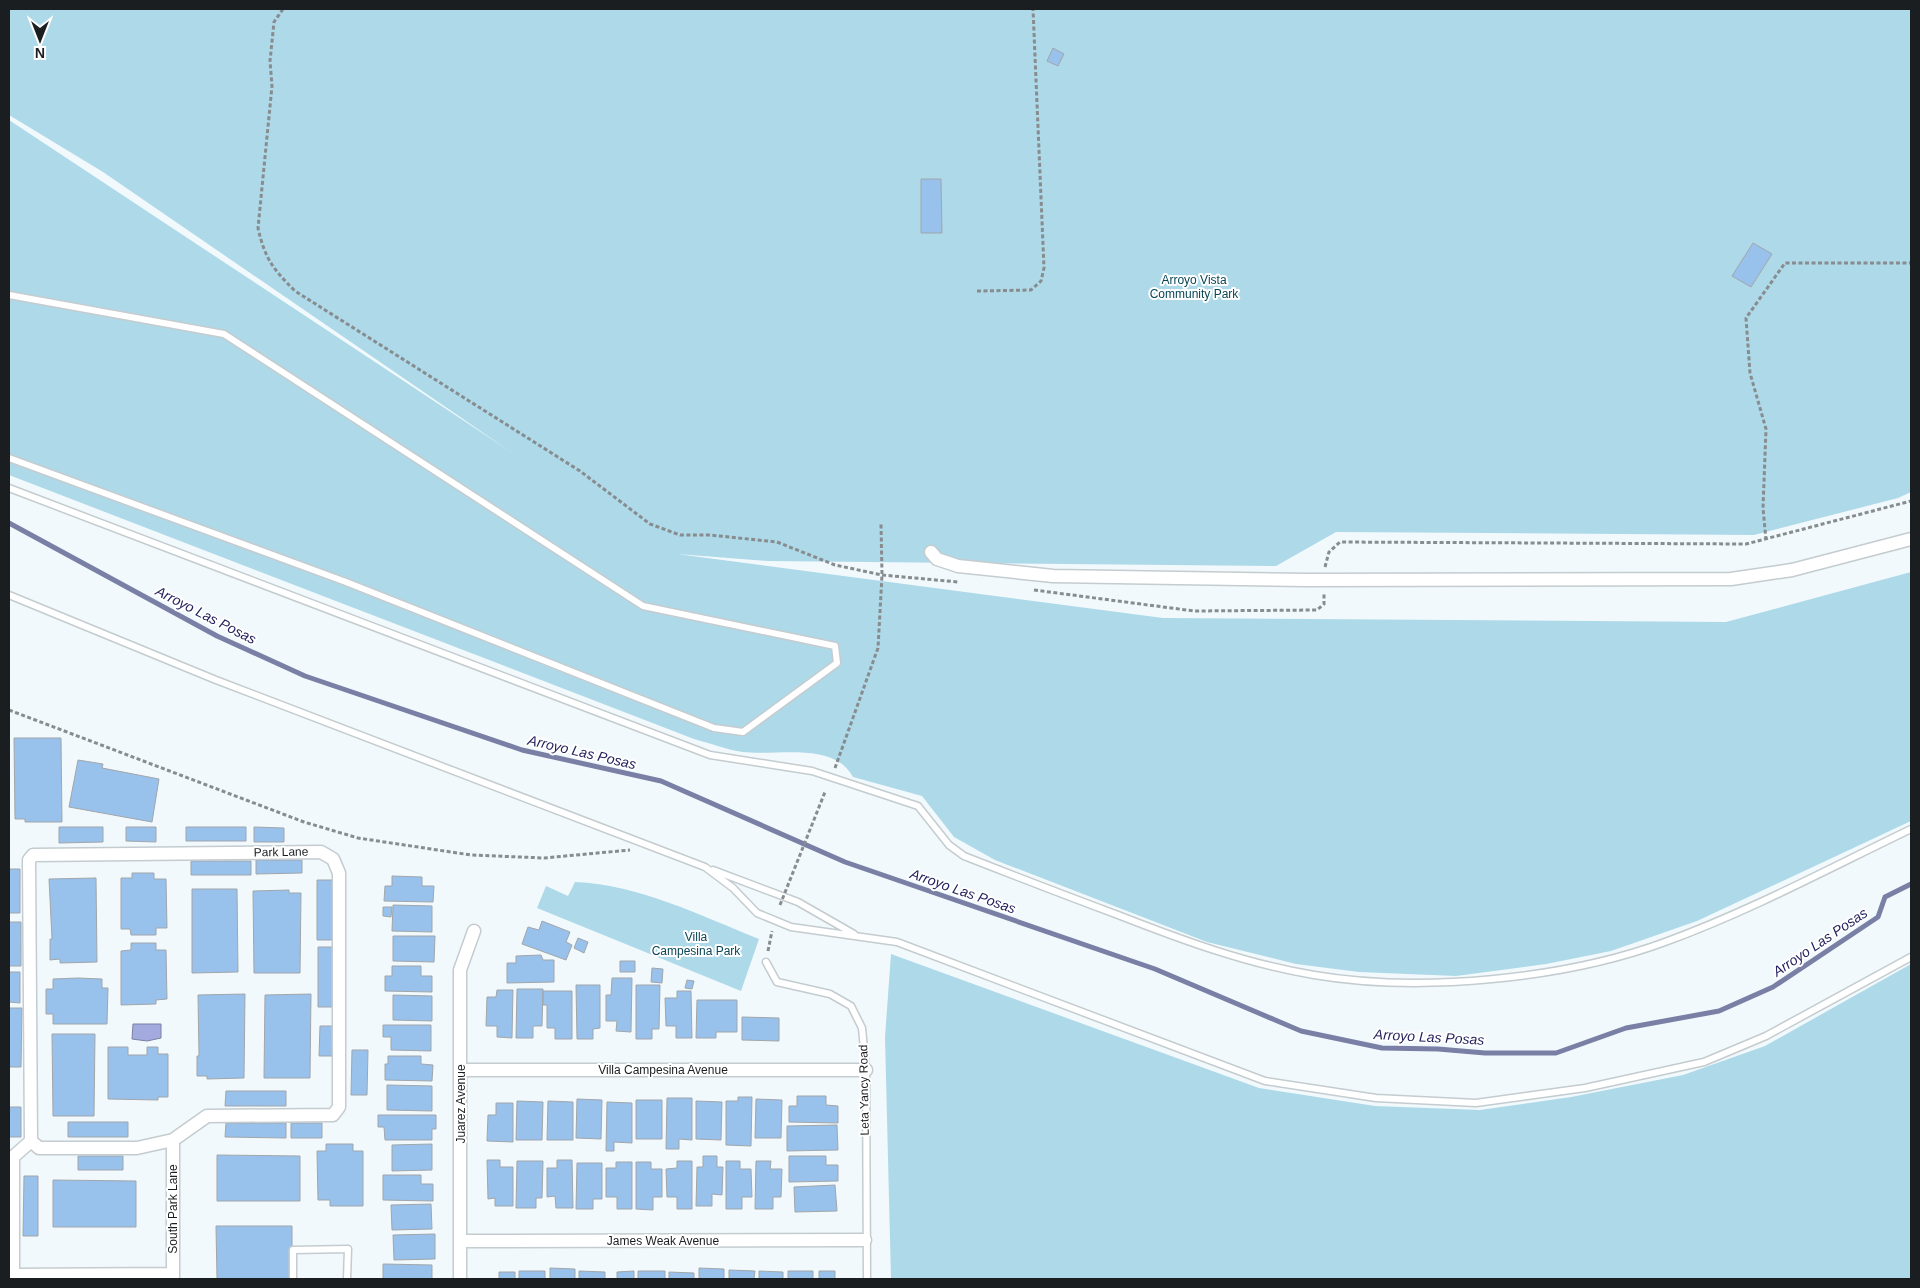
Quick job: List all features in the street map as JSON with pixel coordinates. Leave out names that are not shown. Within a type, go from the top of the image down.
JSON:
[{"type":"street","points":[[931,552],[937,559],[958,566],[1053,576],[1325,579],[1731,579],[1792,570],[1911,539]]},
{"type":"street","name":"Park Lane","points":[[321,852],[333,859],[339,873],[340,1107],[333,1115],[207,1116],[173,1140],[137,1148],[39,1148],[32,1141],[29,860],[33,855],[321,852]]},
{"type":"street","name":"Juarez Avenue","points":[[460,1279],[460,970],[474,931]]},
{"type":"street","name":"Villa Campesina Avenue","points":[[461,1070],[866,1070]]},
{"type":"street","name":"South Park Lane","points":[[173,1140],[173,1277]]},
{"type":"street","points":[[32,1141],[13,1157],[11,1275],[173,1277]]},
{"type":"street","name":"James Weak Avenue","points":[[460,1241],[865,1240]]},
{"type":"lane","points":[[9,295],[224,334],[642,606],[835,646],[837,663],[742,732],[714,728],[346,582],[9,458]]},
{"type":"lane","points":[[9,488],[710,755],[722,759],[764,762],[832,777],[918,806],[949,845],[964,856],[1204,948],[1314,975],[1385,983],[1478,980],[1587,966],[1664,942],[1726,918],[1911,829]]},
{"type":"lane","points":[[9,595],[216,680],[798,902],[857,936]]},
{"type":"lane","points":[[705,867],[734,888],[757,912],[791,927],[897,942],[1265,1081],[1376,1098],[1476,1102],[1585,1088],[1704,1062],[1766,1036],[1911,957]]},
{"type":"lane","name":"Leta Yancy Road","points":[[766,962],[777,982],[830,994],[851,1006],[862,1028],[866,1070],[865,1240],[867,1279]]},
{"type":"lane","points":[[293,1279],[294,1250],[348,1249],[347,1279]]},
{"type":"path","points":[[283,9],[274,22],[270,61],[272,86],[258,228],[263,249],[272,268],[295,291],[580,471],[650,524],[680,535],[710,535],[777,542],[836,565],[882,575],[962,582]]},
{"type":"path","points":[[977,291],[1031,290],[1041,281],[1044,268],[1033,9]]},
{"type":"path","points":[[1766,540],[1763,508],[1766,429],[1750,373],[1746,318],[1785,263],[1911,262]]},
{"type":"path","points":[[1031,590],[1194,610],[1317,610],[1324,604],[1329,552],[1340,542],[1746,544],[1911,501]]},
{"type":"path","points":[[780,905],[832,777],[878,648],[882,575],[881,524]]},
{"type":"path","points":[[9,710],[304,822],[358,838],[471,855],[544,858],[656,848]]},
{"type":"green space","name":"Arroyo Vista Community Park","points":[[9,9],[1911,9],[1911,492],[1898,498],[1754,535],[1336,532],[1276,566],[768,561],[677,554],[1163,618],[1726,622],[1911,572],[1911,821],[1697,921],[1611,951],[1546,964],[1456,976],[1359,972],[1296,964],[1207,942],[995,860],[954,837],[922,796],[853,777],[844,766],[833,758],[804,752],[743,752],[694,739],[9,475],[9,120],[517,456],[103,172],[9,115]]},
{"type":"green space","name":"Villa Campesina Park","points":[[575,882],[599,884],[646,895],[692,911],[759,939],[741,991],[537,908],[546,886],[568,896]]},
{"type":"green space","points":[[891,954],[1259,1088],[1375,1106],[1480,1110],[1571,1097],[1683,1075],[1765,1046],[1911,964],[1911,1279],[891,1279],[885,1037]]},
{"type":"water","points":[[133,1024],[161,1024],[161,1038],[147,1041],[132,1039]]},
{"type":"building","points":[[1053,48],[1064,54],[1058,66],[1047,61]]},
{"type":"building","points":[[921,179],[941,179],[942,233],[921,233]]},
{"type":"building","points":[[1753,243],[1772,254],[1751,287],[1732,276]]},
{"type":"building","points":[[14,738],[61,738],[62,822],[25,822],[25,819],[15,819]]},
{"type":"building","points":[[78,760],[103,764],[102,768],[159,779],[152,822],[69,807]]},
{"type":"building","points":[[59,827],[103,827],[103,842],[59,843]]},
{"type":"building","points":[[126,827],[156,827],[156,842],[126,841]]},
{"type":"building","points":[[186,827],[246,827],[246,841],[186,841]]},
{"type":"building","points":[[254,827],[284,828],[284,842],[254,842]]},
{"type":"building","points":[[256,860],[302,860],[302,873],[256,874]]},
{"type":"building","points":[[191,861],[251,861],[251,875],[191,875]]},
{"type":"building","points":[[9,869],[20,869],[20,913],[9,913]]},
{"type":"building","points":[[132,873],[154,873],[154,879],[166,879],[167,928],[156,928],[156,935],[131,935],[130,929],[121,929],[121,878],[132,878]]},
{"type":"building","points":[[392,876],[422,877],[422,886],[434,886],[433,902],[384,901],[385,886],[392,886]]},
{"type":"building","points":[[96,878],[97,962],[60,963],[60,959],[50,960],[50,939],[52,939],[49,879]]},
{"type":"building","points":[[317,880],[332,880],[332,940],[317,940]]},
{"type":"building","points":[[192,889],[237,889],[238,972],[192,973]]},
{"type":"building","points":[[289,890],[289,893],[301,893],[300,973],[254,973],[253,891]]},
{"type":"building","points":[[393,905],[432,906],[432,932],[392,931]]},
{"type":"building","points":[[383,907],[392,907],[391,917],[383,916]]},
{"type":"building","points":[[542,921],[570,932],[566,942],[572,945],[566,960],[522,944],[528,927],[539,930]]},
{"type":"building","points":[[9,922],[21,922],[21,966],[9,966]]},
{"type":"building","points":[[393,936],[435,936],[434,962],[393,961]]},
{"type":"building","points":[[578,938],[588,942],[584,953],[574,948]]},
{"type":"building","points":[[131,943],[156,943],[156,950],[166,950],[167,999],[156,1000],[156,1004],[121,1005],[121,951],[131,950]]},
{"type":"building","points":[[318,947],[333,947],[333,1007],[318,1007]]},
{"type":"building","points":[[541,955],[543,960],[554,960],[554,982],[507,983],[507,963],[516,963],[516,956]]},
{"type":"building","points":[[620,961],[635,961],[635,972],[620,972]]},
{"type":"building","points":[[392,966],[421,966],[421,976],[432,976],[432,992],[385,991],[385,976],[392,976]]},
{"type":"building","points":[[652,968],[663,969],[662,983],[651,982]]},
{"type":"building","points":[[9,972],[20,972],[20,1003],[9,1002]]},
{"type":"building","points":[[612,978],[632,978],[631,1032],[616,1031],[617,1021],[606,1021],[606,995],[611,995]]},
{"type":"building","points":[[53,979],[102,979],[102,988],[108,988],[107,1024],[53,1024],[53,1014],[46,1014],[46,989],[53,989]]},
{"type":"building","points":[[687,980],[694,981],[692,989],[685,988]]},
{"type":"building","points":[[576,985],[600,985],[600,1028],[593,1029],[593,1039],[577,1039]]},
{"type":"building","points":[[636,985],[660,985],[659,1029],[652,1029],[652,1039],[636,1039]]},
{"type":"building","points":[[517,989],[543,989],[542,1026],[533,1026],[533,1038],[516,1038]]},
{"type":"building","points":[[497,990],[513,990],[512,1038],[497,1037],[497,1026],[486,1026],[487,997],[496,997]]},
{"type":"building","points":[[543,991],[572,991],[572,1039],[555,1039],[555,1028],[547,1028],[547,1005],[543,1005]]},
{"type":"building","points":[[677,991],[691,991],[692,1038],[676,1038],[676,1026],[666,1026],[665,998],[677,998]]},
{"type":"building","points":[[245,994],[244,1078],[207,1079],[207,1076],[197,1076],[197,1056],[199,1056],[198,995]]},
{"type":"building","points":[[311,994],[310,1078],[264,1078],[265,995]]},
{"type":"building","points":[[393,995],[432,996],[432,1021],[393,1020]]},
{"type":"building","points":[[697,1000],[737,1000],[737,1032],[716,1032],[716,1038],[696,1038]]},
{"type":"building","points":[[9,1008],[22,1008],[21,1067],[9,1067]]},
{"type":"building","points":[[742,1017],[779,1018],[779,1041],[742,1040]]},
{"type":"building","points":[[383,1025],[431,1025],[431,1051],[391,1050],[391,1037],[383,1037]]},
{"type":"building","points":[[320,1026],[333,1026],[332,1056],[319,1056]]},
{"type":"building","points":[[52,1034],[95,1034],[94,1116],[53,1116]]},
{"type":"building","points":[[108,1047],[128,1047],[128,1055],[147,1055],[147,1047],[158,1047],[158,1054],[168,1054],[168,1097],[158,1097],[158,1100],[108,1099]]},
{"type":"building","points":[[352,1050],[368,1050],[367,1095],[351,1095]]},
{"type":"building","points":[[388,1056],[421,1056],[421,1064],[433,1065],[432,1081],[385,1080],[385,1064],[388,1064]]},
{"type":"building","points":[[387,1085],[432,1086],[432,1111],[387,1110]]},
{"type":"building","points":[[226,1091],[286,1091],[286,1106],[225,1106]]},
{"type":"building","points":[[797,1096],[826,1096],[826,1105],[838,1106],[838,1123],[789,1122],[789,1106],[797,1106]]},
{"type":"building","points":[[738,1097],[752,1097],[751,1146],[726,1145],[726,1101],[738,1101]]},
{"type":"building","points":[[667,1098],[692,1098],[692,1140],[679,1139],[679,1149],[666,1149]]},
{"type":"building","points":[[577,1099],[602,1100],[601,1139],[576,1138]]},
{"type":"building","points":[[756,1099],[782,1100],[781,1138],[755,1138]]},
{"type":"building","points":[[636,1100],[662,1100],[662,1139],[636,1139]]},
{"type":"building","points":[[517,1101],[543,1102],[542,1140],[516,1140]]},
{"type":"building","points":[[548,1101],[573,1102],[573,1140],[547,1140]]},
{"type":"building","points":[[696,1101],[722,1102],[721,1140],[696,1139]]},
{"type":"building","points":[[607,1102],[632,1103],[632,1143],[614,1142],[614,1151],[606,1151]]},
{"type":"building","points":[[496,1103],[513,1103],[513,1142],[487,1141],[488,1115],[496,1115]]},
{"type":"building","points":[[9,1107],[21,1107],[21,1137],[9,1137]]},
{"type":"building","points":[[378,1115],[436,1115],[436,1129],[432,1129],[432,1140],[385,1140],[384,1127],[378,1127]]},
{"type":"building","points":[[68,1122],[128,1122],[128,1137],[68,1137]]},
{"type":"building","points":[[226,1123],[286,1123],[286,1138],[225,1137]]},
{"type":"building","points":[[291,1123],[322,1123],[322,1138],[291,1138]]},
{"type":"building","points":[[837,1125],[838,1150],[787,1151],[787,1126]]},
{"type":"building","points":[[326,1144],[353,1144],[353,1151],[363,1151],[363,1206],[330,1206],[330,1200],[318,1200],[317,1151],[326,1151]]},
{"type":"building","points":[[432,1144],[432,1170],[392,1171],[392,1145]]},
{"type":"building","points":[[217,1155],[300,1156],[300,1201],[217,1201]]},
{"type":"building","points":[[78,1156],[123,1156],[123,1170],[78,1170]]},
{"type":"building","points":[[703,1156],[717,1156],[717,1167],[723,1167],[722,1195],[712,1194],[712,1206],[696,1206],[697,1167],[703,1167]]},
{"type":"building","points":[[789,1156],[826,1156],[826,1165],[838,1165],[838,1181],[789,1182]]},
{"type":"building","points":[[487,1160],[500,1160],[500,1167],[513,1167],[513,1206],[495,1206],[495,1198],[488,1199]]},
{"type":"building","points":[[557,1160],[572,1160],[573,1208],[556,1208],[555,1196],[547,1197],[547,1168],[557,1168]]},
{"type":"building","points":[[517,1161],[543,1161],[542,1198],[536,1198],[536,1208],[516,1208]]},
{"type":"building","points":[[677,1161],[692,1161],[692,1209],[677,1209],[677,1197],[667,1197],[666,1169],[677,1168]]},
{"type":"building","points":[[726,1161],[740,1161],[740,1169],[751,1169],[752,1197],[742,1197],[742,1209],[726,1209]]},
{"type":"building","points":[[756,1161],[771,1161],[770,1169],[782,1169],[781,1197],[773,1197],[773,1209],[755,1209]]},
{"type":"building","points":[[616,1162],[632,1162],[632,1209],[617,1209],[617,1197],[606,1197],[606,1168],[616,1168]]},
{"type":"building","points":[[636,1162],[651,1162],[651,1169],[662,1169],[662,1197],[653,1197],[653,1210],[636,1209]]},
{"type":"building","points":[[577,1163],[602,1163],[602,1199],[593,1199],[593,1209],[576,1209]]},
{"type":"building","points":[[383,1175],[421,1175],[421,1184],[433,1184],[433,1201],[383,1200]]},
{"type":"building","points":[[24,1176],[38,1176],[38,1236],[23,1236]]},
{"type":"building","points":[[53,1180],[136,1181],[136,1227],[53,1227]]},
{"type":"building","points":[[835,1185],[837,1211],[795,1212],[794,1187]]},
{"type":"building","points":[[431,1204],[432,1229],[392,1230],[391,1205]]},
{"type":"building","points":[[216,1226],[292,1226],[292,1279],[217,1279]]},
{"type":"building","points":[[435,1234],[435,1259],[394,1260],[393,1235]]},
{"type":"building","points":[[383,1264],[432,1265],[432,1279],[383,1279]]},
{"type":"building","points":[[550,1268],[575,1269],[575,1279],[550,1279]]},
{"type":"building","points":[[699,1268],[724,1269],[724,1279],[699,1279]]},
{"type":"building","points":[[729,1270],[755,1271],[754,1279],[729,1279]]},
{"type":"building","points":[[519,1271],[545,1271],[545,1279],[519,1279]]},
{"type":"building","points":[[579,1271],[605,1272],[605,1279],[579,1279]]},
{"type":"building","points":[[634,1271],[634,1279],[617,1279],[617,1272]]},
{"type":"building","points":[[638,1271],[665,1271],[665,1279],[638,1279]]},
{"type":"building","points":[[759,1271],[783,1272],[783,1279],[759,1279]]},
{"type":"building","points":[[788,1271],[813,1271],[813,1279],[788,1279]]},
{"type":"building","points":[[819,1271],[835,1271],[835,1279],[819,1279]]},
{"type":"building","points":[[499,1272],[515,1272],[515,1279],[499,1279]]},
{"type":"building","points":[[669,1272],[694,1273],[694,1279],[669,1279]]},
{"type":"waterway","name":"Arroyo Las Posas","points":[[9,523],[217,636],[305,676],[522,750],[661,781],[845,862],[1155,969],[1301,1031],[1382,1048],[1438,1049],[1485,1053],[1556,1053],[1626,1028],[1719,1011],[1773,987],[1878,917],[1885,897],[1911,884]]}]
